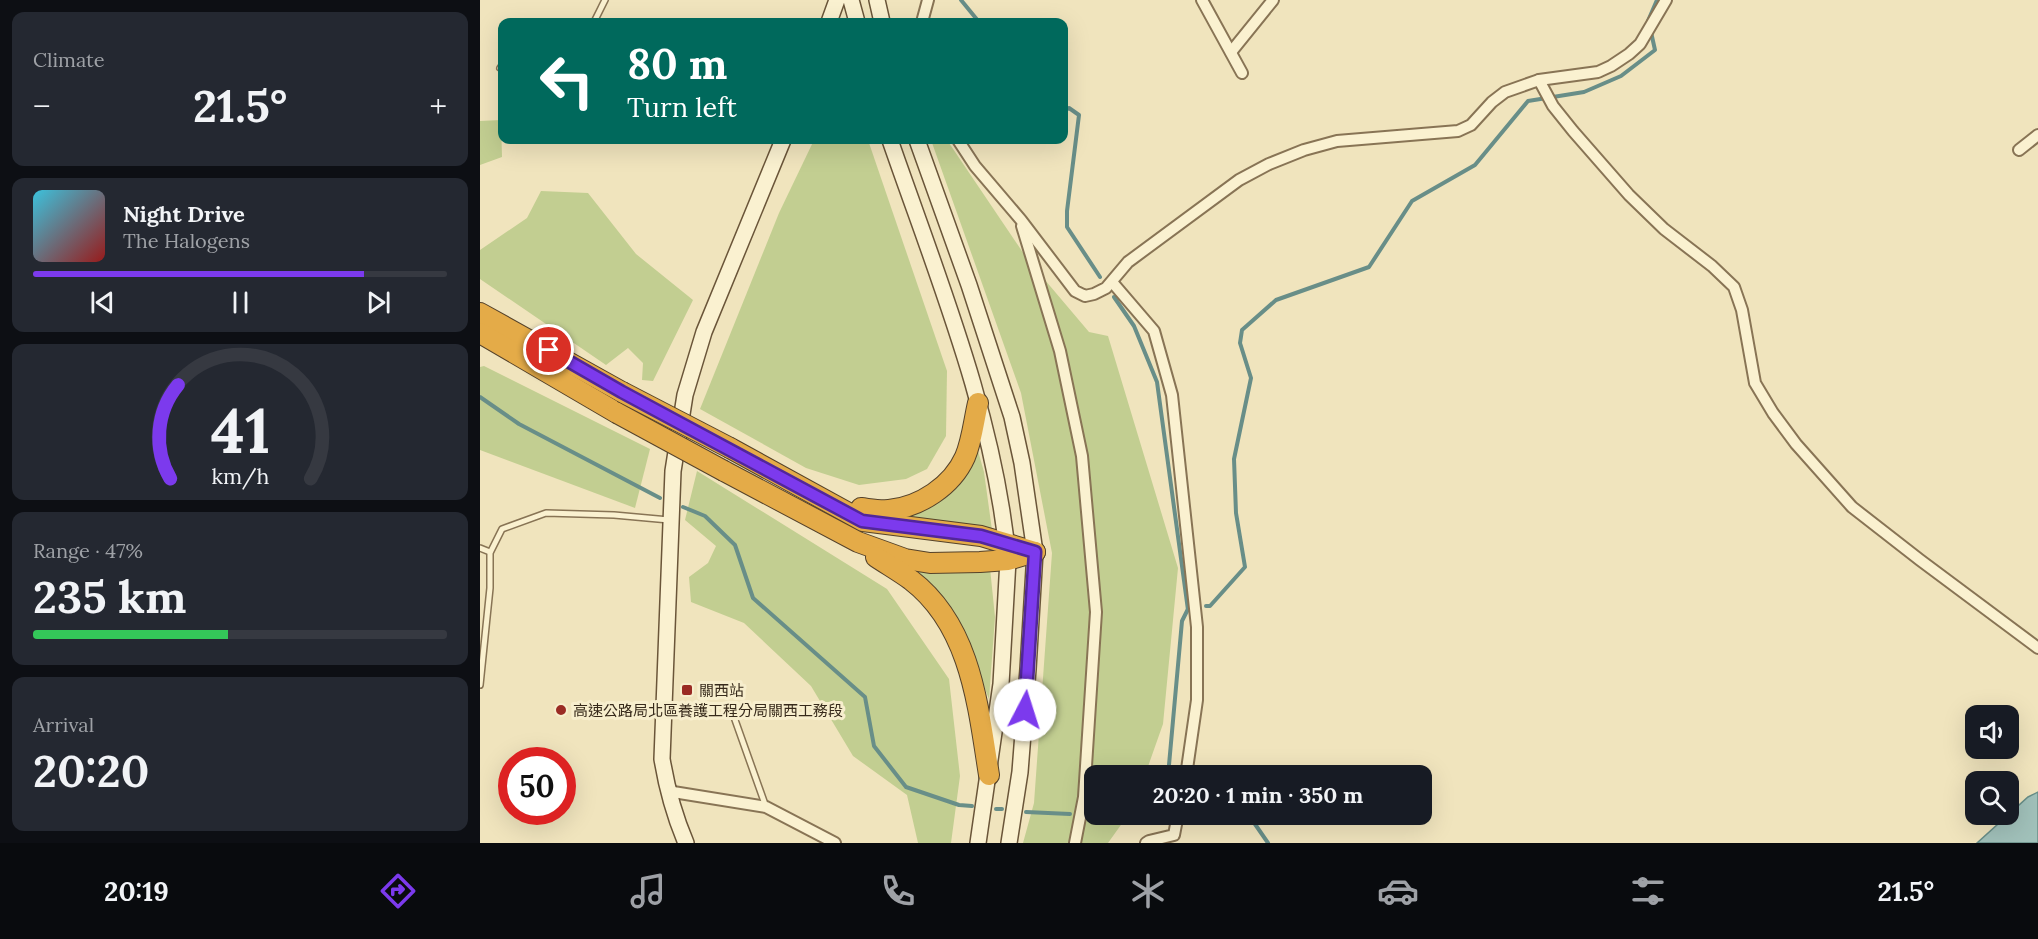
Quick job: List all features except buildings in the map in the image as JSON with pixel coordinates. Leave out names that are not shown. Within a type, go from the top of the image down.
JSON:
[{"type":"highway","points":[[480,299],[512,329]]},
{"type":"highway","points":[[480,313],[862,521],[981,536],[1008,552]]},
{"type":"highway","points":[[480,333],[617,414],[858,542],[904,559],[930,563],[1008,552],[1035,552]]},
{"type":"highway","points":[[480,348],[533,364]]},
{"type":"highway","points":[[834,507],[888,510],[917,504],[934,493],[952,476],[965,456],[978,403]]},
{"type":"highway","points":[[858,542],[912,581],[938,607],[958,641],[971,673],[989,776]]},
{"type":"main road","points":[[830,18],[837,0]]},
{"type":"main road","points":[[851,0],[856,18]]},
{"type":"main road","points":[[877,0],[881,18]]},
{"type":"main road","points":[[686,843],[667,791],[662,759],[673,471],[688,384],[704,332],[781,144]]},
{"type":"main road","points":[[891,144],[978,403],[999,488],[1008,552],[1001,684],[978,843]]},
{"type":"main road","points":[[918,144],[969,285],[1012,417],[1022,463],[1035,552],[1021,761],[1009,843]]},
{"type":"street","points":[[923,18],[928,0]]},
{"type":"street","points":[[1202,0],[1242,73]]},
{"type":"street","points":[[1231,52],[1273,0]]},
{"type":"street","points":[[961,144],[975,166],[1021,220],[1075,291],[1084,296],[1094,294],[1106,288],[1128,262],[1239,180],[1269,164],[1304,150],[1337,141],[1458,131],[1471,125],[1492,102],[1505,92],[1598,72],[1629,54],[1640,44],[1666,0]]},
{"type":"street","points":[[1541,85],[1553,106],[1629,195],[1664,229],[1712,266],[1734,287],[1742,310],[1755,383],[1773,413],[1817,468],[1852,507],[1920,561],[2038,648]]},
{"type":"street","points":[[2019,150],[2038,135]]},
{"type":"street","points":[[1021,220],[1060,351],[1082,456],[1096,612],[1084,797],[1075,843]]},
{"type":"street","points":[[1112,282],[1154,331],[1172,395],[1197,627],[1197,700],[1188,765]]},
{"type":"street","points":[[667,791],[766,807],[835,843]]},
{"type":"street","points":[[1146,843],[1174,835],[1176,825]]},
{"type":"lane","points":[[596,18],[605,0]]},
{"type":"lane","points":[[480,685],[490,588],[490,552],[502,529],[546,513],[614,515],[671,521]]},
{"type":"lane","points":[[480,548],[490,552]]},
{"type":"lane","points":[[734,717],[766,807]]},
{"type":"green space","points":[[498,120],[498,144],[502,144],[502,157],[480,165],[480,121]]},
{"type":"green space","points":[[812,144],[869,144],[947,371],[946,436],[927,469],[906,479],[859,485],[806,468],[700,409],[779,213]]},
{"type":"green space","points":[[932,144],[950,144],[1028,260],[1089,332],[1108,336],[1178,568],[1163,724],[1149,765],[1084,765],[1084,825],[1121,825],[1108,843],[1023,843],[1034,803],[1052,553],[1021,393]]},
{"type":"green space","points":[[541,191],[588,193],[636,254],[693,300],[653,381],[642,380],[643,363],[628,348],[606,365],[480,279],[480,250],[527,218]]},
{"type":"green space","points":[[484,366],[650,449],[635,508],[480,450],[480,367]]},
{"type":"green space","points":[[978,451],[984,472],[992,530],[879,517],[914,511],[940,500],[960,481]]},
{"type":"green space","points":[[697,471],[887,589],[949,679],[960,776],[951,843],[918,843],[907,795],[853,756],[811,686],[744,623],[691,602],[689,577],[708,563],[716,546],[685,520]]},
{"type":"green space","points":[[990,568],[995,617],[989,699],[952,614],[936,590],[914,569]]},
{"type":"water","points":[[2038,792],[2038,843],[1977,843],[1997,825],[2019,825],[2019,805]]},
{"type":"waterway","points":[[961,0],[976,18]]},
{"type":"waterway","points":[[1648,21],[1657,0]]},
{"type":"waterway","points":[[1206,606],[1210,606],[1245,567],[1236,513],[1234,459],[1251,378],[1240,343],[1242,330],[1276,300],[1369,267],[1412,201],[1475,165],[1528,101],[1584,92],[1621,76],[1655,50],[1651,32]]},
{"type":"waterway","points":[[1068,109],[1079,115],[1067,227],[1100,277]]},
{"type":"waterway","points":[[1114,297],[1134,326],[1157,382],[1188,610]]},
{"type":"waterway","points":[[480,397],[519,424],[660,498]]},
{"type":"waterway","points":[[683,507],[705,516],[735,545],[753,598],[865,697],[874,746],[906,787],[959,805],[972,806]]},
{"type":"waterway","points":[[1169,765],[1182,621],[1188,609]]},
{"type":"waterway","points":[[996,809],[1002,809]]},
{"type":"waterway","points":[[1026,812],[1070,814]]},
{"type":"waterway","points":[[1256,825],[1268,843]]},
{"type":"place","name":"關西站","points":[[687,690]]},
{"type":"place","name":"高速公路局北區養護工程分局關西工務段","points":[[561,710]]},
{"type":"route","points":[[549,350],[622,392],[730,448],[862,521],[981,536],[1035,552],[1025,710]]}]
